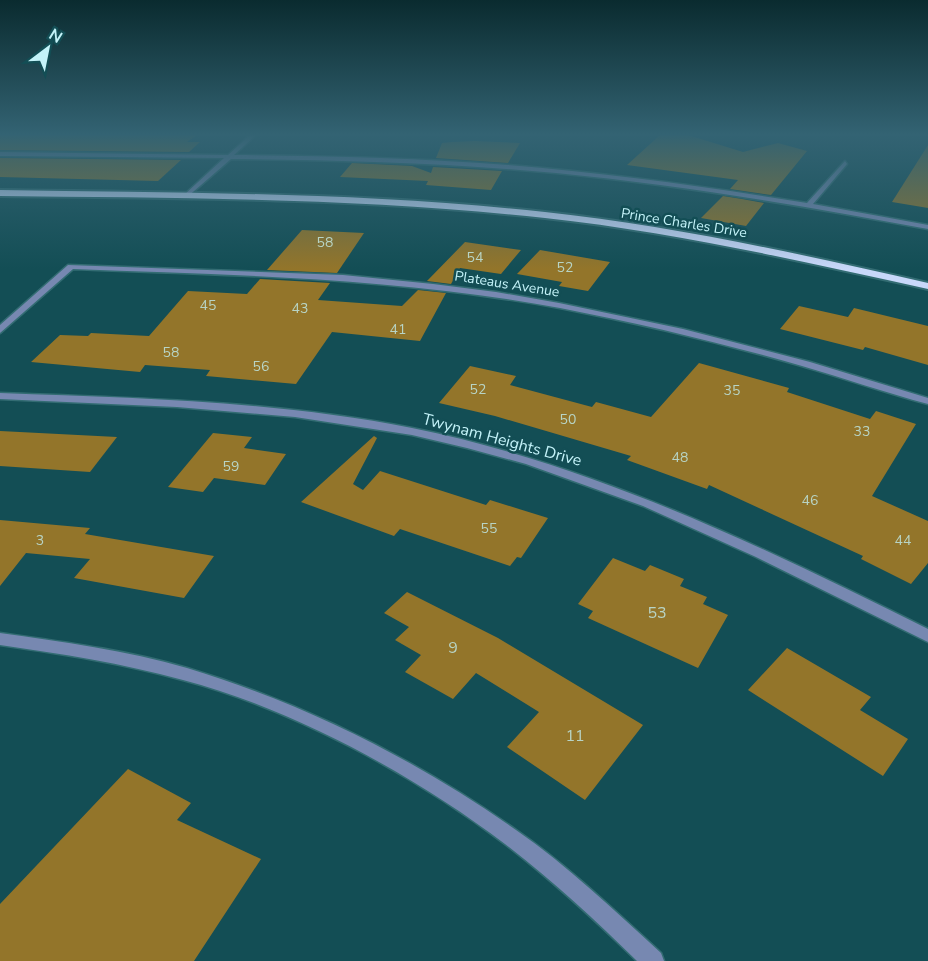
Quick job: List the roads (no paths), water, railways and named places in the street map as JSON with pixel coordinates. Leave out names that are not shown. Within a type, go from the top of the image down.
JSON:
[{"type":"highway","name":"Prince Charles Drive","points":[[0,193],[402,203],[544,215],[656,230],[779,253],[928,286]]},
{"type":"street","points":[[186,196],[203,180]]},
{"type":"street","points":[[612,180],[729,193],[928,227]]},
{"type":"street","points":[[808,206],[831,180]]},
{"type":"street","name":"Plateaus Avenue","points":[[0,330],[71,267],[321,277],[494,294],[679,330],[809,365],[928,401]]},
{"type":"street","name":"Twynam Heights Drive","points":[[0,396],[153,401],[258,410],[374,425],[469,444],[560,471],[688,521],[775,560],[928,636]]},
{"type":"street","points":[[0,639],[97,652],[182,672],[265,699],[345,734],[433,783],[521,843],[610,918],[654,961]]}]
